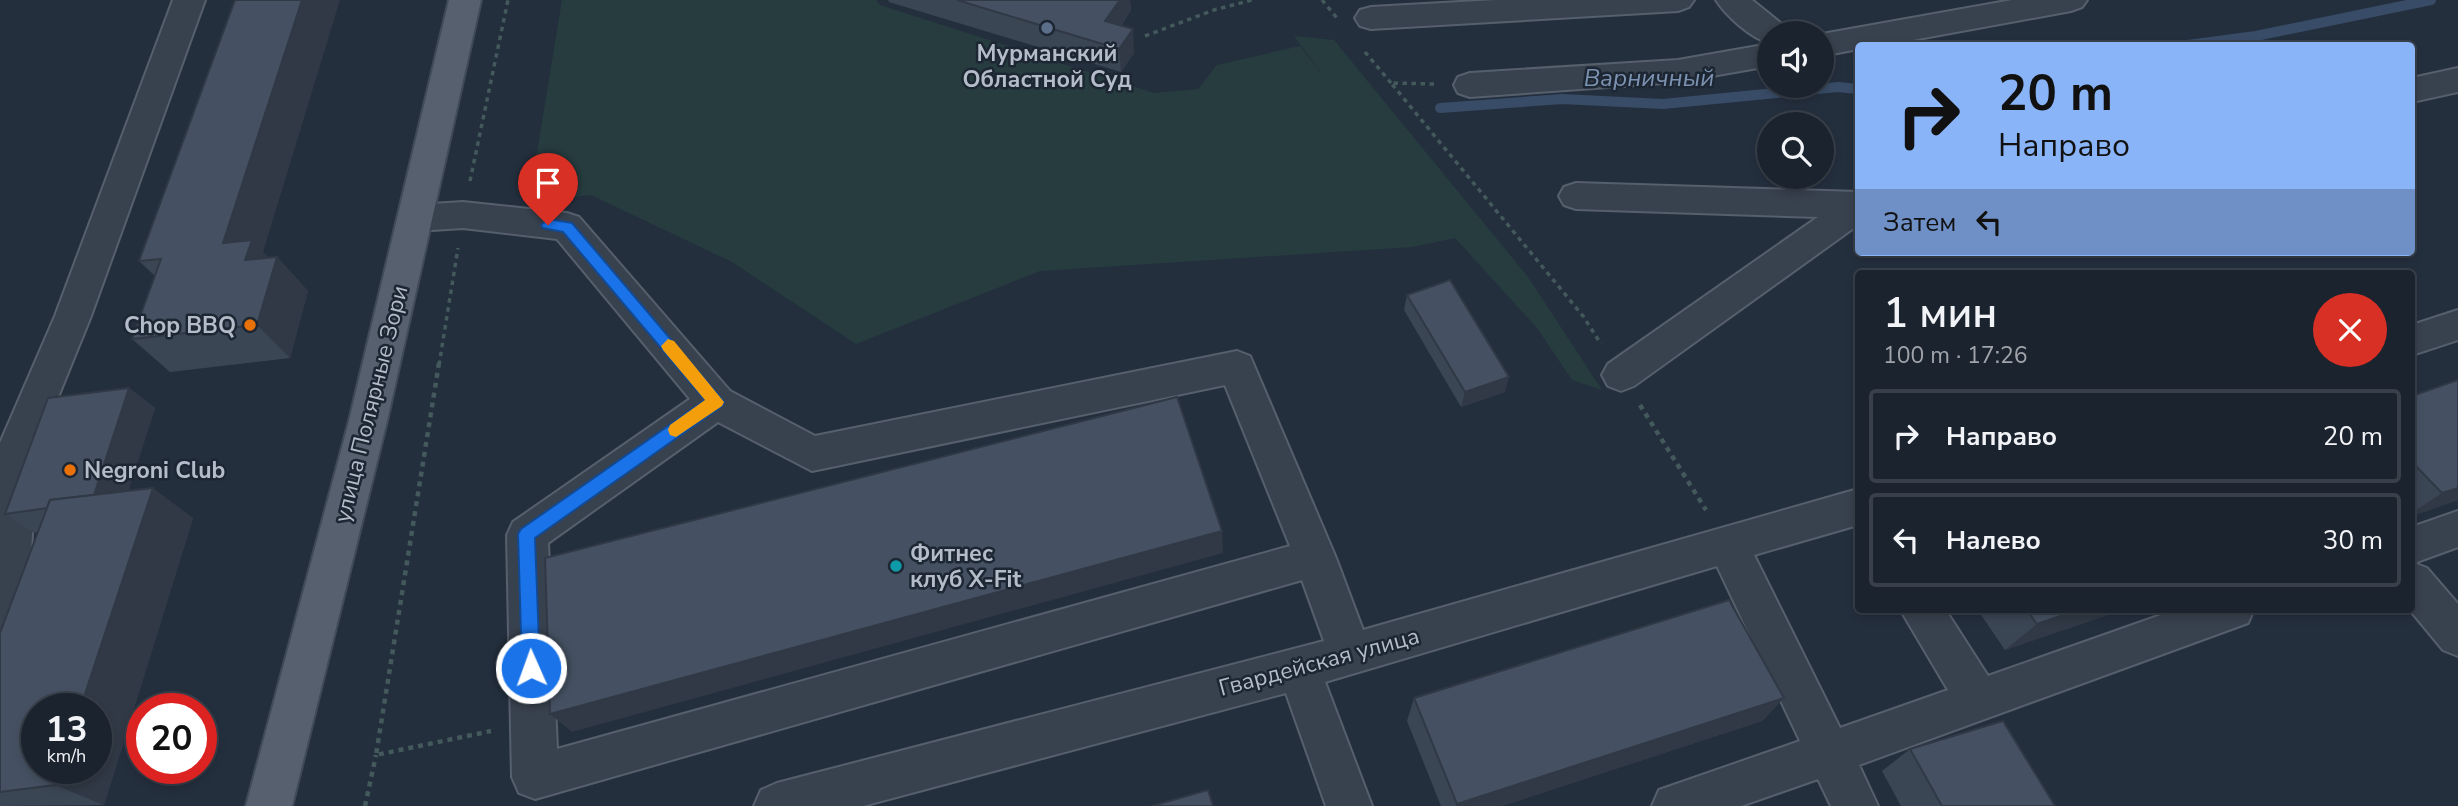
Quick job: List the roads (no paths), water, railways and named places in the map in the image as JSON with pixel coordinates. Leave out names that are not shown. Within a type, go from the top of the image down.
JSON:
[{"type":"main road","name":"улица Полярные Зори","points":[[269,806],[368,421],[465,0]]},
{"type":"street","points":[[0,639],[6,621],[17,449],[73,316],[189,0]]},
{"type":"street","points":[[1371,18],[1678,0]]},
{"type":"street","points":[[1732,0],[1757,21]]},
{"type":"street","points":[[1834,43],[2071,0]]},
{"type":"street","points":[[1470,85],[1678,71],[1757,57]]},
{"type":"street","points":[[2415,89],[2458,80]]},
{"type":"street","points":[[1576,196],[1855,206]]},
{"type":"street","points":[[1621,375],[1855,208]]},
{"type":"street","points":[[416,218],[463,215],[567,227],[716,402],[812,454],[1237,367],[1315,558],[1350,654]]},
{"type":"street","points":[[2415,339],[2458,325]]},
{"type":"street","points":[[716,402],[527,534],[535,777],[1315,558]]},
{"type":"street","name":"Гвардейская улица","points":[[777,806],[1299,669],[1855,508]]},
{"type":"street","points":[[2415,544],[2458,529]]},
{"type":"street","points":[[1728,545],[1855,806]]},
{"type":"street","points":[[2415,584],[2458,636]]},
{"type":"street","points":[[1924,613],[1979,700]]},
{"type":"street","points":[[1675,806],[2222,613]]},
{"type":"street","points":[[1299,669],[1349,806]]},
{"type":"waterway","name":"Варничный","points":[[2210,42],[2256,36],[2431,0]]},
{"type":"waterway","name":"Варничный","points":[[1440,108],[1562,99],[1663,104],[1838,87],[1855,89]]},
{"type":"place","name":"Мурманский Областной Суд","points":[[1047,28]]},
{"type":"place","name":"Chop BBQ","points":[[250,325]]},
{"type":"place","name":"Negroni Club","points":[[70,470]]},
{"type":"place","name":"Фитнес клуб X-Fit","points":[[896,566]]}]
